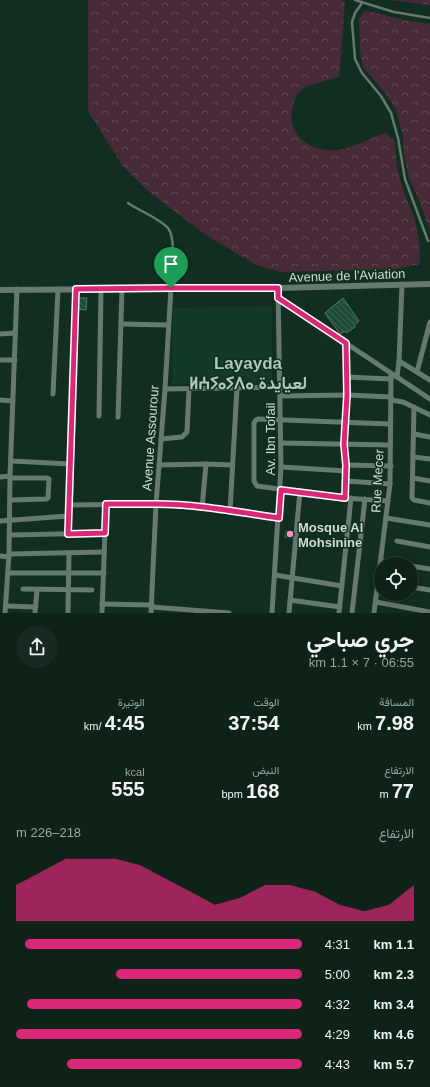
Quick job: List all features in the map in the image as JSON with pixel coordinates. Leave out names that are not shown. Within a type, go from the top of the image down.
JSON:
[{"type":"street","name":"Rue Mecer","points":[[381,557],[390,484],[391,399],[393,376],[399,361],[402,284]]},
{"type":"street","name":"Avenue de l'Aviation","points":[[0,290],[278,288],[430,284]]},
{"type":"street","name":"Avenue Assourour","points":[[152,613],[156,504],[171,288]]},
{"type":"street","name":"Av. Ibn Tofail","points":[[272,613],[281,490],[281,387],[278,288]]},
{"type":"street","points":[[5,613],[10,535],[10,477],[16,360],[15,333],[17,289]]},
{"type":"street","points":[[53,394],[58,289]]},
{"type":"street","points":[[68,534],[76,289]]},
{"type":"street","points":[[98,416],[101,289]]},
{"type":"street","points":[[118,417],[122,289]]},
{"type":"street","points":[[278,298],[393,376],[430,399]]},
{"type":"street","points":[[417,372],[430,322]]},
{"type":"street","points":[[121,324],[168,325]]},
{"type":"street","points":[[0,334],[15,333]]},
{"type":"street","points":[[345,498],[346,468],[344,444],[347,395],[346,343]]},
{"type":"street","points":[[0,360],[16,360]]},
{"type":"street","points":[[399,361],[430,380]]},
{"type":"street","points":[[346,377],[393,376]]},
{"type":"street","points":[[165,389],[281,387]]},
{"type":"street","points":[[230,511],[237,388]]},
{"type":"street","points":[[161,439],[182,437],[187,432],[189,389]]},
{"type":"street","points":[[281,396],[347,395],[391,399],[403,402],[430,415]]},
{"type":"street","points":[[0,400],[13,400]]},
{"type":"street","points":[[414,407],[413,499],[430,503]]},
{"type":"street","points":[[388,501],[345,498],[260,487],[255,484],[254,481],[254,423],[258,419],[390,424]]},
{"type":"street","points":[[414,434],[430,437]]},
{"type":"street","points":[[281,443],[390,445]]},
{"type":"street","points":[[414,457],[430,459]]},
{"type":"street","points":[[11,461],[70,464]]},
{"type":"street","points":[[202,508],[206,464]]},
{"type":"street","points":[[159,465],[232,465]]},
{"type":"street","points":[[281,467],[346,468],[391,466]]},
{"type":"street","points":[[0,477],[49,479],[48,498],[10,500]]},
{"type":"street","points":[[413,478],[430,480]]},
{"type":"street","points":[[346,480],[390,484]]},
{"type":"street","points":[[289,613],[300,492]]},
{"type":"street","points":[[339,613],[351,498]]},
{"type":"street","points":[[352,613],[365,499]]},
{"type":"street","points":[[102,613],[106,504]]},
{"type":"street","points":[[68,505],[156,504],[230,511],[279,518]]},
{"type":"street","points":[[0,521],[68,516]]},
{"type":"street","points":[[386,518],[430,525]]},
{"type":"street","points":[[10,535],[105,533]]},
{"type":"street","points":[[398,541],[430,547]]},
{"type":"street","points":[[0,556],[104,552]]},
{"type":"street","points":[[68,613],[69,553]]},
{"type":"street","points":[[418,567],[430,569]]},
{"type":"street","points":[[8,573],[104,573]]},
{"type":"street","points":[[275,575],[342,586]]},
{"type":"street","points":[[418,588],[430,590]]},
{"type":"street","points":[[23,589],[92,590]]},
{"type":"street","points":[[35,613],[37,590]]},
{"type":"street","points":[[290,600],[340,607]]},
{"type":"street","name":"Rue Mecer","points":[[374,613],[376,602]]},
{"type":"street","points":[[376,602],[430,612]]},
{"type":"street","points":[[102,604],[152,606],[179,611],[229,613]]},
{"type":"street","points":[[6,606],[36,607]]},
{"type":"lane","points":[[355,0],[394,12],[430,18]]},
{"type":"lane","points":[[362,3],[355,13],[352,22],[355,59],[362,73],[381,96],[391,113],[398,138],[405,179],[428,241]]},
{"type":"lane","points":[[128,203],[162,224],[171,233],[173,245],[171,288]]},
{"type":"shaded area","points":[[272,306],[272,383],[172,384],[173,308]]},
{"type":"green space","points":[[88,0],[341,0],[345,2],[339,77],[311,85],[300,91],[293,105],[291,117],[293,127],[297,135],[304,142],[322,149],[332,150],[354,146],[386,132],[395,142],[397,169],[404,193],[414,217],[419,239],[420,264],[396,269],[282,272],[265,268],[251,262],[206,235],[148,191],[122,165],[88,111]]},
{"type":"green space","points":[[389,0],[430,0],[430,5]]},
{"type":"green space","points":[[365,11],[430,24],[430,230],[409,178],[404,157],[403,137],[396,110],[386,94],[363,67],[360,50],[359,20],[362,13]]},
{"type":"building","points":[[77,298],[87,298],[86,310],[77,309]]},
{"type":"building","points":[[343,298],[359,321],[354,325],[355,327],[346,333],[345,331],[340,334],[325,313]]},
{"type":"building","name":"Mosque Al Mohsinine","points":[[286,531],[294,532],[294,538],[285,537]]},
{"type":"place","name":"Mosque Al Mohsinine","points":[[290,534]]},
{"type":"district","name":"Layayda ⵍⵄⵢⴰⵢⴷⴰ لعيايدة","points":[[248,373]]},
{"type":"route","points":[[171,288],[278,288],[278,298],[346,343],[347,395],[344,444],[346,465],[345,498],[281,490],[279,518],[230,511],[156,504],[106,504],[105,533],[68,534],[76,289],[171,288]]}]
